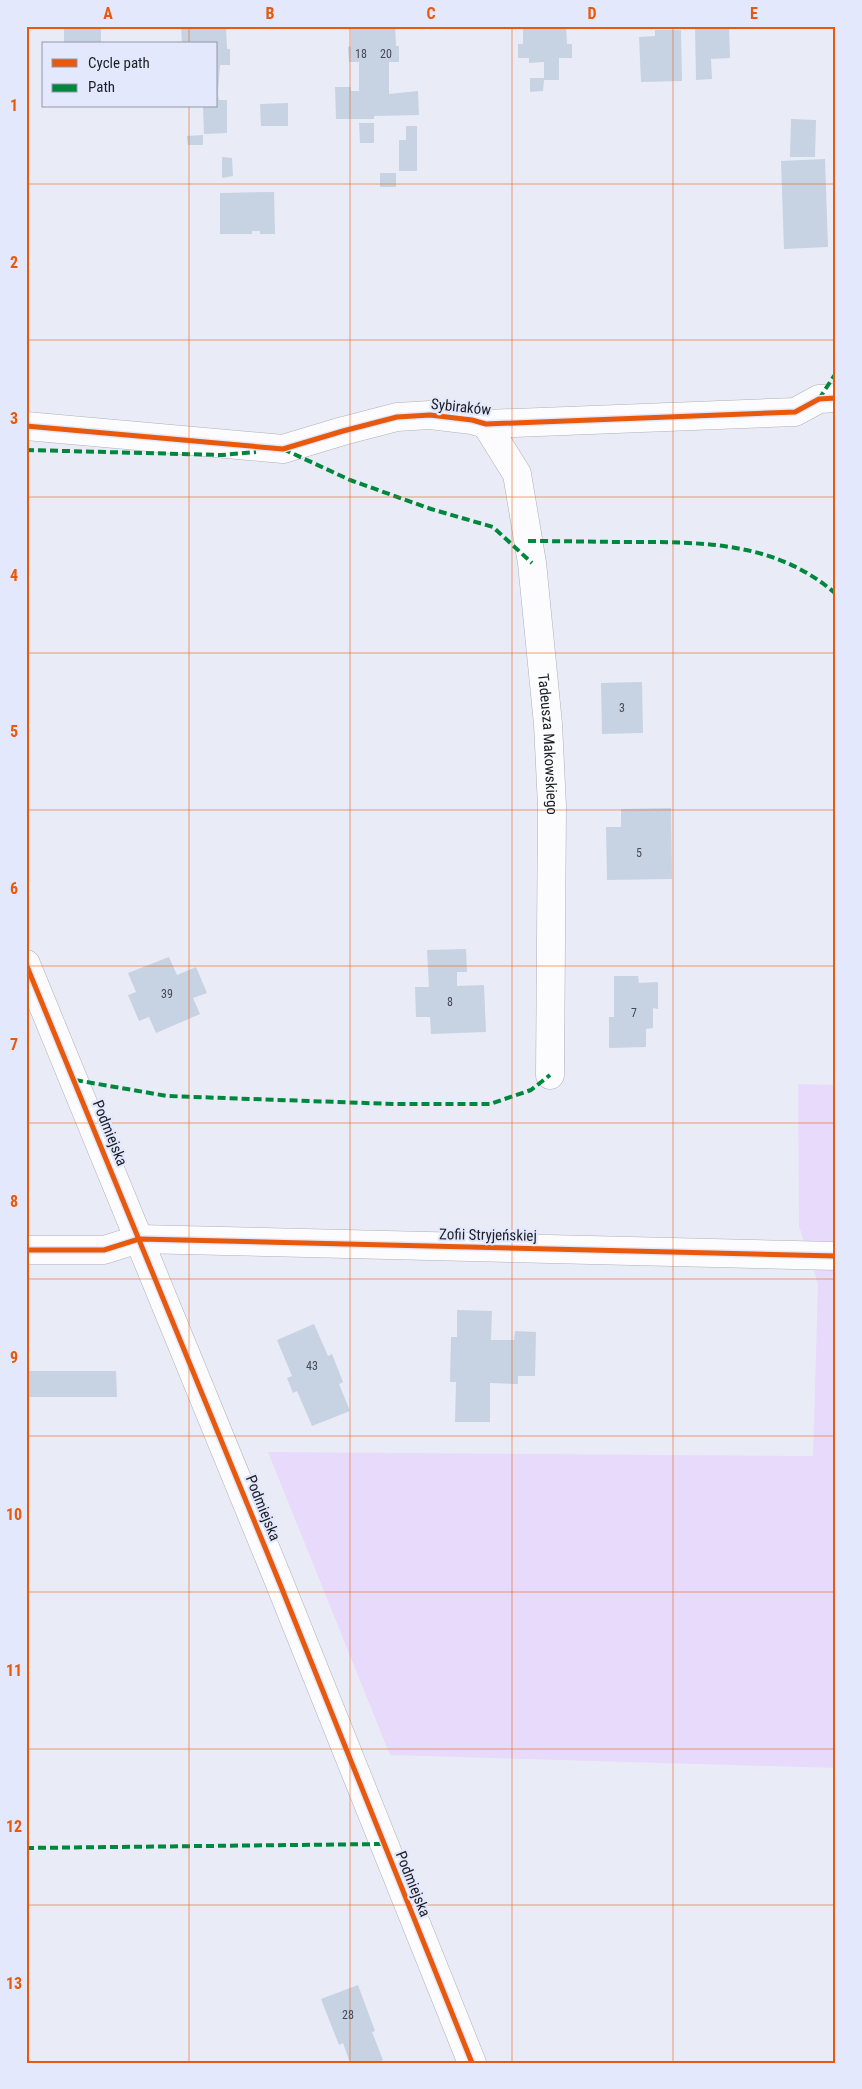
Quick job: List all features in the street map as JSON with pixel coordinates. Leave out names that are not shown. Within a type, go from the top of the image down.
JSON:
[{"type":"street","name":"Sybiraków","points":[[26,426],[283,449],[397,417],[430,415],[472,420],[486,424],[796,412],[819,399],[836,398]]},
{"type":"street","name":"Tadeusza Makowskiego","points":[[486,424],[516,474],[532,562],[535,591],[548,724],[552,806],[550,1075]]},
{"type":"street","name":"Podmiejska","points":[[26,964],[140,1239],[472,2063]]},
{"type":"street","name":"Zofii Stryjeńskiej","points":[[26,1250],[104,1250],[140,1239],[836,1256]]},
{"type":"shaded area","points":[[798,1084],[836,1085],[836,1768],[390,1755],[268,1452],[813,1456],[818,1284],[799,1226]]},
{"type":"building","points":[[64,26],[101,26],[101,42],[64,42]]},
{"type":"building","points":[[181,26],[226,26],[227,49],[230,49],[230,65],[220,65],[218,94],[218,42],[182,42]]},
{"type":"building","points":[[351,26],[395,26],[396,46],[399,46],[399,62],[389,62],[389,94],[418,91],[419,115],[374,116],[374,119],[336,119],[335,87],[351,87],[351,91],[359,91],[359,62],[349,62],[348,47],[351,46]]},
{"type":"building","points":[[523,26],[566,26],[567,44],[572,44],[572,58],[559,58],[559,80],[544,80],[543,91],[530,92],[530,78],[544,78],[544,62],[529,63],[529,58],[518,58],[518,44],[523,44]]},
{"type":"building","points":[[695,26],[729,26],[730,58],[711,59],[712,79],[696,80]]},
{"type":"building","points":[[655,30],[681,30],[682,81],[641,82],[639,37],[655,36]]},
{"type":"building","points":[[218,94],[219,100],[227,100],[227,133],[204,134],[203,108],[218,108]]},
{"type":"building","points":[[288,103],[288,126],[261,126],[260,104]]},
{"type":"building","points":[[791,119],[816,120],[815,157],[790,157]]},
{"type":"building","points":[[359,123],[374,123],[374,143],[360,143]]},
{"type":"building","points":[[406,126],[417,126],[417,171],[399,171],[399,140],[406,140]]},
{"type":"building","points":[[203,135],[203,145],[188,145],[187,136]]},
{"type":"building","points":[[222,157],[232,158],[233,176],[222,178]]},
{"type":"building","points":[[825,159],[828,247],[784,249],[781,161]]},
{"type":"building","points":[[380,173],[396,173],[396,187],[380,187]]},
{"type":"building","points":[[274,192],[275,234],[260,234],[260,231],[252,231],[252,234],[220,234],[220,193]]},
{"type":"building","points":[[642,682],[643,733],[602,734],[601,683]]},
{"type":"building","points":[[671,808],[672,879],[607,880],[606,827],[621,827],[621,809]]},
{"type":"building","points":[[466,949],[467,972],[457,972],[457,986],[484,985],[486,1032],[431,1034],[430,1017],[416,1017],[415,987],[429,987],[427,950]]},
{"type":"building","points":[[169,957],[177,975],[196,967],[207,993],[193,998],[200,1014],[156,1033],[149,1017],[139,1021],[128,995],[136,992],[128,973]]},
{"type":"building","points":[[614,976],[638,976],[639,983],[658,982],[658,1009],[653,1008],[653,1028],[646,1029],[646,1047],[609,1048],[609,1017],[614,1017]]},
{"type":"building","points":[[457,1310],[492,1311],[491,1340],[514,1340],[515,1331],[536,1332],[535,1376],[518,1376],[518,1384],[490,1383],[490,1422],[455,1422],[456,1382],[450,1382],[451,1337],[457,1337]]},
{"type":"building","points":[[314,1324],[328,1356],[332,1354],[343,1382],[339,1384],[350,1411],[312,1426],[297,1391],[293,1393],[287,1378],[292,1376],[277,1340]]},
{"type":"building","points":[[26,1371],[116,1371],[117,1397],[26,1397]]},
{"type":"building","points":[[358,1985],[375,2031],[372,2032],[383,2060],[376,2063],[350,2063],[343,2043],[339,2045],[321,1999]]},
{"type":"marked path","points":[[819,399],[836,373]]},
{"type":"marked path","points":[[283,449],[350,480],[431,509],[493,527],[532,563]]},
{"type":"marked path","points":[[26,450],[222,455],[256,452]]},
{"type":"marked path","points":[[528,541],[689,543],[741,549],[766,555],[790,564],[814,577],[836,594]]},
{"type":"marked path","points":[[75,1080],[167,1096],[394,1104],[490,1104],[531,1090],[550,1075]]},
{"type":"marked path","points":[[26,1848],[382,1844]]},
{"type":"cycle path","points":[[26,426],[283,449],[397,417],[430,415],[472,420],[486,424],[795,412],[819,399],[836,398]]},
{"type":"cycle path","points":[[26,964],[278,1579],[472,2063]]},
{"type":"cycle path","points":[[26,1250],[104,1250],[139,1239],[836,1256]]}]
